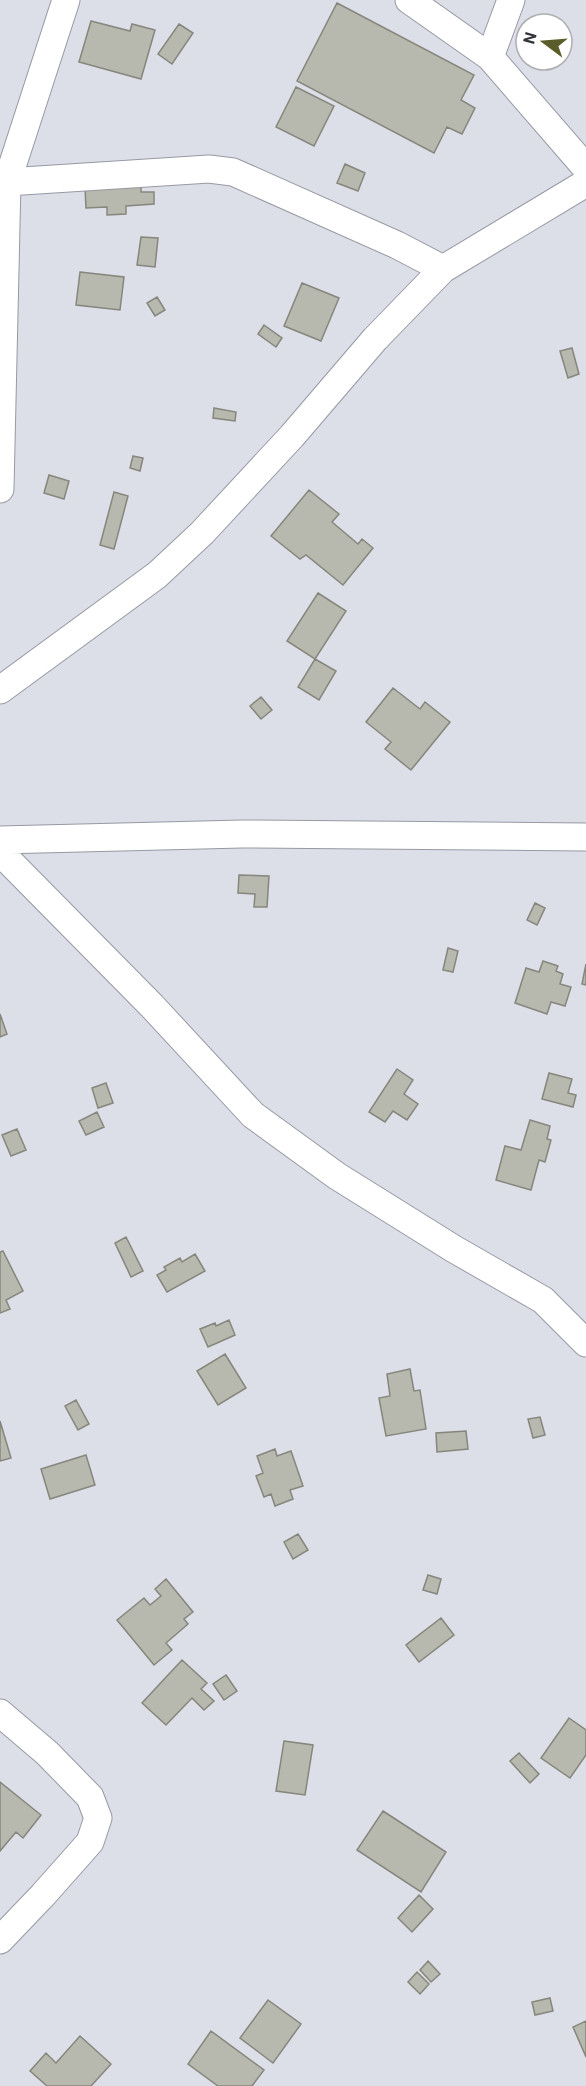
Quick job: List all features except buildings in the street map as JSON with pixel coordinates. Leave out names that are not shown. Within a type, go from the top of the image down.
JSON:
[{"type":"street","points":[[1,476],[4,181],[66,0]]},
{"type":"street","points":[[409,0],[490,57],[586,168]]},
{"type":"street","points":[[490,57],[511,0]]},
{"type":"street","points":[[4,181],[209,169],[233,172],[397,245],[443,269]]},
{"type":"street","points":[[0,690],[148,582],[202,533],[292,436],[375,339],[443,269],[586,183]]},
{"type":"street","points":[[0,840],[253,834],[586,837]]},
{"type":"street","points":[[0,852],[152,1006],[253,1115],[337,1176],[454,1249],[543,1300],[586,1343]]},
{"type":"street","points":[[0,1713],[48,1753],[90,1797],[98,1818],[90,1842],[0,1940]]}]
